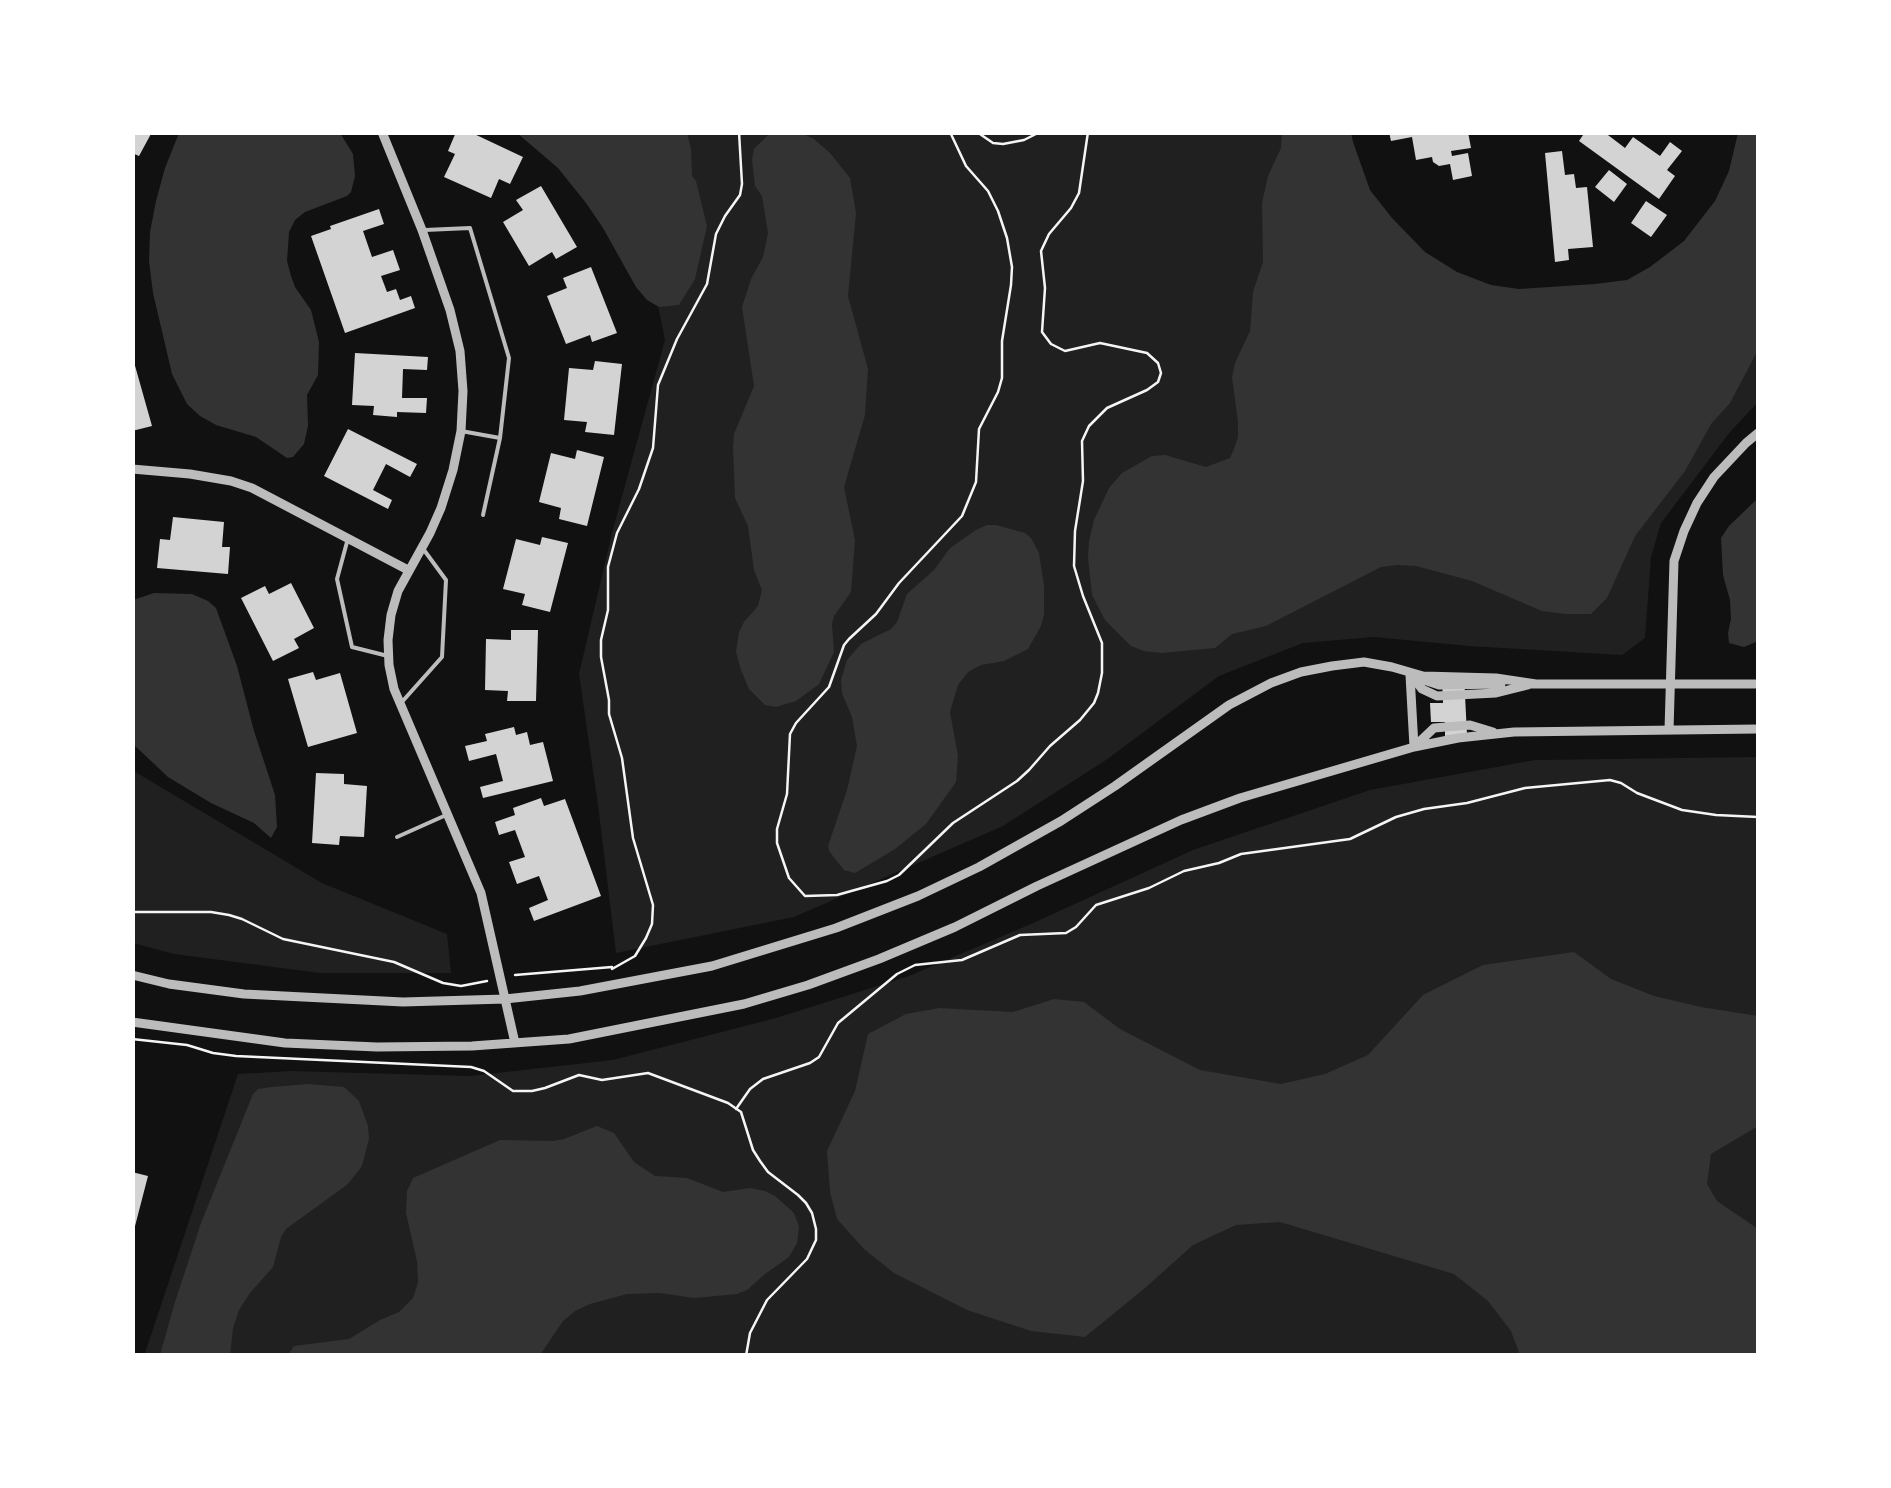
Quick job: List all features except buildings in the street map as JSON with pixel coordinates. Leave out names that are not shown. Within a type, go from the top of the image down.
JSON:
[{"type":"street","points":[[382,132],[450,310],[460,351],[463,391],[461,431],[453,470],[441,508],[398,592],[391,615],[388,656],[394,689],[481,893],[515,1043]]},
{"type":"street","points":[[1669,730],[1674,561],[1697,503],[1714,478],[1758,433]]},
{"type":"street","points":[[132,470],[231,480],[408,570]]},
{"type":"street","points":[[132,976],[263,995],[403,1002],[505,999],[600,987],[712,966],[772,949],[918,896],[1061,821],[1229,705],[1270,683],[1316,669],[1364,662],[1410,672],[1439,685],[1758,684]]},
{"type":"street","points":[[1410,672],[1414,747]]},
{"type":"street","points":[[132,1022],[285,1043],[378,1047],[569,1039],[744,1004],[808,985],[955,927],[1181,820],[1240,798],[1414,747],[1500,734],[1758,729]]},
{"type":"lane","points":[[422,230],[470,228],[509,358],[500,438],[483,515]]},
{"type":"lane","points":[[461,431],[500,438]]},
{"type":"lane","points":[[349,538],[336,578],[352,647],[388,656]]},
{"type":"lane","points":[[400,704],[442,657],[446,580],[422,546]]},
{"type":"lane","points":[[397,837],[448,814]]},
{"type":"path","points":[[600,987],[614,967],[635,956],[652,924],[653,905],[633,838],[622,758],[609,714],[601,657],[608,610],[608,567],[617,534],[639,490],[653,448],[658,385],[677,339],[708,284],[716,234],[740,196],[739,132]]},
{"type":"path","points":[[950,132],[966,166],[988,192],[1007,238],[1012,267],[1002,341],[1002,378],[979,429],[976,482],[962,516],[876,614],[848,638],[829,687],[790,734],[787,794],[777,843],[789,878],[805,896],[837,895],[899,875],[953,823],[1017,781],[1080,720],[1098,693],[1102,642],[1074,566],[1075,530],[1084,482],[1082,441],[1089,426],[1107,408],[1154,385],[1161,372],[1158,362],[1147,353],[1100,343],[1065,351],[1042,332],[1045,288],[1041,250],[1079,193],[1088,132]]},
{"type":"path","points":[[977,132],[1004,144],[1040,132]]},
{"type":"path","points":[[736,1109],[763,1078],[818,1057],[838,1022],[897,974],[915,965],[962,960],[1029,932],[1066,933],[1096,905],[1240,854],[1350,839],[1396,816],[1424,808],[1456,805],[1525,788],[1610,780],[1682,810],[1758,817]]},
{"type":"path","points":[[132,912],[228,915],[283,939],[394,962],[443,983],[461,986],[558,970],[614,967]]},
{"type":"path","points":[[132,1039],[236,1056],[471,1067],[484,1071],[509,1089],[523,1091],[545,1088],[579,1075],[602,1080],[648,1073],[721,1100],[744,1119],[753,1150],[768,1172],[806,1203],[816,1229],[816,1240],[807,1259],[767,1300],[750,1333],[746,1356]]},
{"type":"shaded area","points":[[771,132],[801,133],[814,139],[850,178],[856,213],[848,296],[868,369],[865,415],[844,487],[855,540],[851,592],[834,616],[834,652],[819,684],[796,701],[776,707],[765,705],[749,689],[736,652],[739,632],[758,606],[762,590],[754,570],[748,526],[735,498],[733,448],[734,434],[754,386],[742,307],[763,257],[768,233],[752,160],[754,149]]},
{"type":"shaded area","points":[[179,133],[340,133],[353,154],[355,176],[351,192],[305,212],[289,232],[287,261],[291,276],[311,310],[319,342],[318,375],[307,395],[304,444],[293,457],[287,458],[256,437],[200,416],[187,404],[172,374],[149,261],[156,201]]},
{"type":"shaded area","points":[[517,133],[687,133],[692,176],[707,226],[695,279],[679,305],[659,307],[647,300],[586,203],[558,168]]},
{"type":"shaded area","points":[[623,133],[1330,133],[1329,271],[1758,325],[1758,402],[1730,432],[1661,523],[1651,557],[1645,638],[1622,655],[1374,637],[1303,643],[1219,676],[1106,760],[1003,826],[794,917],[616,953],[579,674],[613,529],[665,340]]},
{"type":"shaded area","points":[[1282,133],[1351,133],[1370,190],[1425,252],[1457,272],[1491,285],[1519,289],[1627,280],[1650,267],[1684,241],[1715,201],[1729,171],[1738,133],[1758,133],[1758,350],[1730,403],[1711,424],[1685,471],[1635,536],[1607,598],[1591,614],[1542,611],[1472,581],[1397,565],[1381,567],[1266,626],[1232,634],[1215,648],[1144,651],[1131,646],[1105,620],[1092,595],[1088,558],[1094,520],[1109,488],[1122,473],[1152,456],[1165,455],[1206,467],[1230,458],[1234,449],[1238,422],[1232,377],[1250,331],[1253,292],[1263,262],[1262,203],[1268,176],[1281,148]]},
{"type":"shaded area","points":[[1758,498],[1758,641],[1744,647],[1729,643],[1730,600],[1723,575],[1721,538]]},
{"type":"shaded area","points":[[987,525],[1025,533],[1031,538],[1039,553],[1044,586],[1041,626],[1028,649],[1004,661],[981,665],[968,672],[958,685],[950,712],[958,756],[956,782],[926,824],[855,873],[844,870],[828,846],[857,746],[852,717],[842,693],[847,660],[861,644],[891,629],[907,594],[934,570],[950,548]]},
{"type":"shaded area","points":[[154,593],[192,594],[216,608],[275,795],[277,827],[271,838],[254,823],[168,777],[133,744],[133,600]]},
{"type":"shaded area","points":[[1758,757],[1758,1355],[144,1356],[238,1074],[292,1071],[470,1076],[613,1060],[776,1018],[909,976],[1193,850],[1370,790],[1535,760]]},
{"type":"shaded area","points":[[132,770],[322,883],[447,934],[451,973],[320,973],[174,954],[133,943]]},
{"type":"shaded area","points":[[1574,952],[1611,979],[1654,996],[1758,1016],[1758,1126],[1711,1154],[1707,1184],[1717,1201],[1758,1229],[1758,1355],[1520,1355],[1511,1331],[1488,1301],[1454,1274],[1280,1222],[1236,1225],[1193,1245],[1085,1337],[1031,1331],[967,1310],[894,1273],[864,1249],[837,1219],[827,1151],[855,1091],[868,1034],[906,1014],[939,1008],[1013,1012],[1054,999],[1084,1002],[1120,1029],[1200,1070],[1281,1084],[1325,1074],[1368,1055],[1423,995],[1483,965]]},
{"type":"shaded area","points":[[308,1084],[344,1087],[359,1101],[369,1139],[362,1166],[348,1184],[286,1229],[273,1267],[239,1310],[230,1355],[160,1355],[201,1223],[253,1094],[258,1089]]},
{"type":"shaded area","points":[[597,1126],[614,1133],[634,1162],[655,1176],[687,1178],[723,1192],[750,1188],[775,1196],[794,1213],[799,1226],[797,1243],[789,1257],[737,1294],[694,1298],[627,1294],[590,1304],[563,1321],[540,1355],[288,1355],[294,1346],[349,1339],[399,1312],[413,1298],[418,1282],[417,1261],[406,1213],[407,1191],[413,1178],[500,1140],[554,1141]]}]
